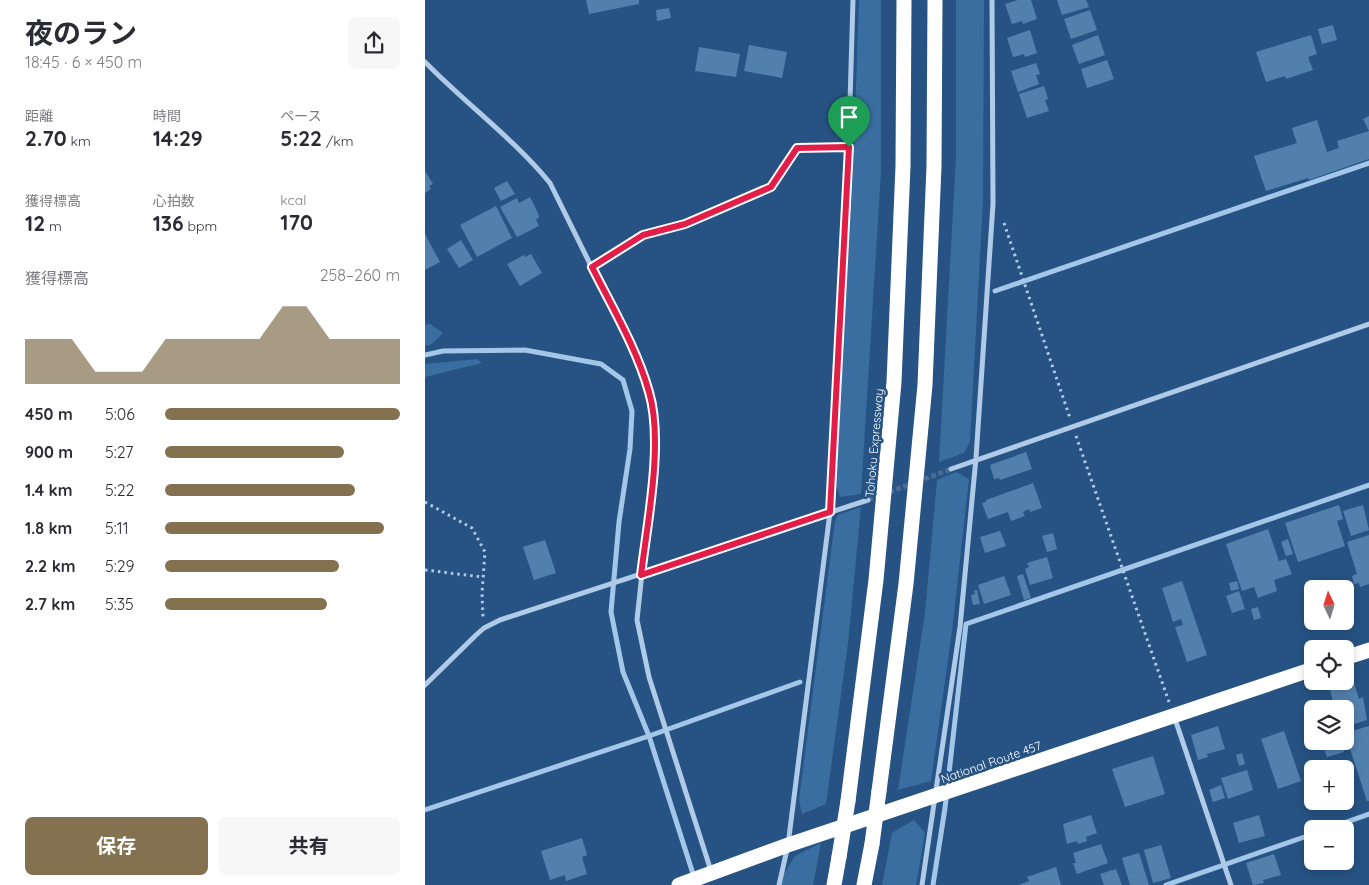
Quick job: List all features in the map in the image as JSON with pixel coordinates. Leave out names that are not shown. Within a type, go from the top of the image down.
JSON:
[{"type":"highway","name":"Tohoku Expressway","points":[[834,885],[848,801],[876,580],[894,382],[903,166],[904,0]]},
{"type":"highway","points":[[864,885],[872,844],[906,584],[925,385],[934,166],[935,0]]},
{"type":"highway","points":[[1354,655],[1369,650]]},
{"type":"highway","name":"National Route 457","points":[[679,885],[788,845],[1304,672]]},
{"type":"street","points":[[779,885],[788,845],[830,512],[849,147],[853,0]]},
{"type":"street","points":[[922,885],[960,628],[976,458],[993,204],[992,0]]},
{"type":"street","points":[[425,62],[451,89],[529,157],[550,183],[640,365],[650,394],[654,426],[653,470],[637,620],[649,678],[712,874]]},
{"type":"street","points":[[951,468],[1369,324]]},
{"type":"street","points":[[425,685],[484,628],[500,620],[868,500]]},
{"type":"street","points":[[1173,716],[1231,885]]},
{"type":"path","points":[[592,267],[643,235],[685,224],[771,187],[797,148],[849,147]]},
{"type":"path","points":[[993,204],[999,208],[1173,716]]},
{"type":"path","points":[[425,502],[472,528],[485,552],[482,593],[484,628]]},
{"type":"path","points":[[425,570],[483,577]]},
{"type":"shaded area","points":[[859,0],[881,0],[881,171],[861,494],[840,497],[836,485],[853,173]]},
{"type":"shaded area","points":[[956,0],[984,0],[983,201],[970,441],[964,453],[939,462],[956,158]]},
{"type":"shaded area","points":[[430,324],[443,333],[432,344],[425,346],[425,325]]},
{"type":"shaded area","points":[[477,359],[482,363],[425,377],[425,364]]},
{"type":"shaded area","points":[[956,472],[969,479],[952,631],[931,781],[898,790],[925,613],[937,480]]},
{"type":"shaded area","points":[[861,507],[848,643],[826,804],[802,814],[799,800],[835,521],[838,515]]},
{"type":"shaded area","points":[[914,820],[925,833],[916,885],[882,885],[892,833]]},
{"type":"shaded area","points":[[821,843],[813,885],[779,885],[780,880],[795,856]]},
{"type":"building","points":[[586,0],[639,0],[639,4],[589,14]]},
{"type":"building","points":[[1018,0],[1031,0],[1037,19],[1023,24],[1022,21],[1012,24],[1005,4]]},
{"type":"building","points":[[1057,0],[1086,0],[1089,7],[1062,15]]},
{"type":"building","points":[[669,8],[671,18],[657,21],[656,10]]},
{"type":"building","points":[[1090,10],[1097,30],[1071,39],[1064,19]]},
{"type":"building","points":[[1333,25],[1337,40],[1322,44],[1318,29]]},
{"type":"building","points":[[1030,30],[1037,53],[1025,57],[1024,54],[1013,57],[1007,38]]},
{"type":"building","points":[[1098,35],[1105,55],[1079,64],[1072,45]]},
{"type":"building","points":[[1311,35],[1317,54],[1308,57],[1313,70],[1286,79],[1285,76],[1266,82],[1256,52]]},
{"type":"building","points":[[749,45],[787,52],[782,78],[744,71]]},
{"type":"building","points":[[699,47],[740,54],[736,77],[695,71]]},
{"type":"building","points":[[1107,60],[1114,79],[1087,88],[1081,69]]},
{"type":"building","points":[[1036,63],[1040,74],[1036,75],[1039,84],[1018,92],[1011,71]]},
{"type":"building","points":[[1044,86],[1048,99],[1045,100],[1049,111],[1027,118],[1019,94]]},
{"type":"building","points":[[1369,116],[1369,131],[1363,119]]},
{"type":"building","points":[[1317,120],[1327,152],[1339,148],[1337,141],[1369,131],[1369,159],[1309,180],[1308,178],[1266,191],[1254,156],[1297,143],[1292,128]]},
{"type":"building","points":[[425,171],[433,184],[429,186],[431,189],[425,193]]},
{"type":"building","points":[[507,181],[515,194],[501,201],[494,188]]},
{"type":"building","points":[[530,197],[538,213],[539,218],[536,219],[539,226],[517,237],[500,207],[517,198],[519,203]]},
{"type":"building","points":[[496,206],[512,238],[477,257],[460,225]]},
{"type":"building","points":[[425,234],[440,262],[425,270]]},
{"type":"building","points":[[461,240],[473,260],[459,268],[447,249]]},
{"type":"building","points":[[531,254],[542,273],[520,286],[507,264],[524,255],[525,257]]},
{"type":"building","points":[[1026,452],[1032,469],[1000,480],[999,478],[994,479],[990,465]]},
{"type":"building","points":[[1033,483],[1042,508],[1030,512],[1029,509],[1023,512],[1025,516],[1011,521],[1008,512],[988,519],[982,503]]},
{"type":"building","points":[[1339,505],[1343,519],[1337,521],[1345,546],[1298,562],[1285,523]]},
{"type":"building","points":[[1363,505],[1369,530],[1351,536],[1343,511]]},
{"type":"building","points":[[1268,529],[1279,561],[1286,559],[1292,574],[1274,580],[1277,591],[1258,598],[1254,587],[1242,591],[1226,544]]},
{"type":"building","points":[[1000,531],[1006,546],[985,553],[980,537]]},
{"type":"building","points":[[1053,533],[1057,549],[1047,552],[1042,536]]},
{"type":"building","points":[[1369,535],[1369,584],[1360,587],[1359,583],[1354,584],[1352,576],[1357,574],[1347,542]]},
{"type":"building","points":[[1288,539],[1293,554],[1286,556],[1281,542]]},
{"type":"building","points":[[545,540],[556,573],[534,580],[523,547]]},
{"type":"building","points":[[1047,557],[1053,578],[1030,585],[1025,569],[1029,567],[1027,563]]},
{"type":"building","points":[[1023,574],[1031,598],[1024,600],[1017,576]]},
{"type":"building","points":[[1004,576],[1011,595],[984,604],[978,585]]},
{"type":"building","points":[[1182,581],[1207,655],[1187,662],[1175,627],[1183,625],[1181,619],[1173,622],[1162,588]]},
{"type":"building","points":[[1237,581],[1239,589],[1231,591],[1229,583]]},
{"type":"building","points":[[974,590],[977,590],[980,604],[973,605],[971,595],[975,594]]},
{"type":"building","points":[[1239,591],[1245,609],[1232,613],[1226,596]]},
{"type":"building","points":[[1258,607],[1261,618],[1254,620],[1251,609]]},
{"type":"building","points":[[1354,683],[1359,699],[1363,697],[1367,720],[1354,724],[1354,700],[1333,700],[1330,690],[1354,690]]},
{"type":"building","points":[[1218,726],[1225,749],[1207,754],[1208,757],[1198,760],[1191,735]]},
{"type":"building","points":[[1369,726],[1369,801],[1367,801],[1350,750],[1354,750],[1354,730]]},
{"type":"building","points":[[1284,731],[1301,781],[1278,789],[1261,739]]},
{"type":"building","points":[[1324,750],[1343,750],[1344,752],[1327,757]]},
{"type":"building","points":[[1242,753],[1245,764],[1239,766],[1236,755]]},
{"type":"building","points":[[1153,756],[1165,794],[1125,807],[1112,769]]},
{"type":"building","points":[[1247,770],[1253,790],[1228,799],[1221,778]]},
{"type":"building","points":[[1221,785],[1225,798],[1213,802],[1209,790]]},
{"type":"building","points":[[1091,815],[1097,833],[1086,837],[1087,841],[1078,844],[1077,841],[1067,844],[1063,824]]},
{"type":"building","points":[[1259,815],[1265,836],[1239,843],[1233,823]]},
{"type":"building","points":[[582,838],[587,855],[582,857],[587,874],[566,881],[565,875],[550,880],[541,851]]},
{"type":"building","points":[[1101,844],[1108,863],[1077,874],[1073,863],[1076,863],[1073,853]]},
{"type":"building","points":[[1161,845],[1171,878],[1153,883],[1144,850]]},
{"type":"building","points":[[1139,853],[1149,885],[1130,885],[1122,858]]},
{"type":"building","points":[[1274,854],[1281,875],[1263,880],[1264,883],[1253,885],[1246,863]]},
{"type":"building","points":[[1056,867],[1061,885],[1019,885],[1029,881],[1027,877]]},
{"type":"building","points":[[1116,869],[1122,885],[1104,885],[1100,874]]},
{"type":"waterway","points":[[995,291],[1369,163]]},
{"type":"waterway","points":[[425,355],[443,351],[525,350],[601,364],[623,380],[632,411],[630,449],[619,522],[611,612],[623,672],[649,736],[694,877]]},
{"type":"waterway","points":[[933,885],[945,808],[966,624],[1369,485]]},
{"type":"waterway","points":[[425,810],[649,736],[800,682]]},
{"type":"waterway","points":[[1352,820],[1369,814]]},
{"type":"waterway","points":[[1166,885],[1304,837]]},
{"type":"tunnel","points":[[868,500],[951,469]]},
{"type":"route","points":[[849,147],[830,512],[641,575],[653,470],[654,426],[650,394],[640,365],[592,267],[643,235],[685,224],[771,187],[797,148],[849,147]]}]
